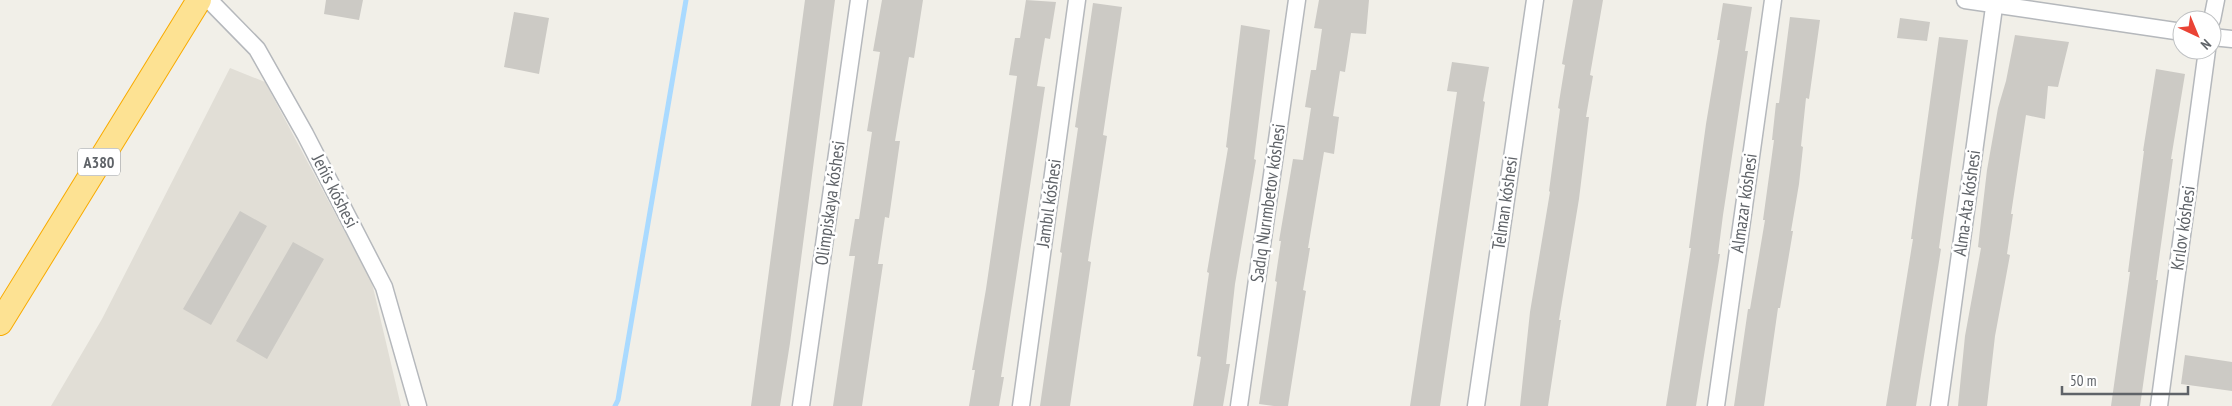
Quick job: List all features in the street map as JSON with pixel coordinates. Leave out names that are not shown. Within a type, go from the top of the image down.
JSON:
[{"type":"highway","name":"A380","points":[[0,323],[199,0]]},
{"type":"street","name":"Jeńis kóshesi","points":[[209,0],[257,49],[305,134],[380,278],[418,406]]},
{"type":"street","name":"Olimpiskaya kóshesi","points":[[801,406],[859,0]]},
{"type":"street","name":"Jambıl kóshesi","points":[[1021,406],[1077,0]]},
{"type":"street","name":"Sadıq Nurımbetov kóshesi","points":[[1239,406],[1297,0]]},
{"type":"street","name":"Telman kóshesi","points":[[1476,406],[1535,0]]},
{"type":"street","name":"Almazar kóshesi","points":[[1716,406],[1772,0]]},
{"type":"street","points":[[1966,0],[1994,2],[2172,30]]},
{"type":"street","name":"Alma-Ata kóshesi","points":[[1939,406],[1994,2]]},
{"type":"street","name":"Krılov kóshesi","points":[[2159,406],[2206,60]]},
{"type":"shaded area","points":[[230,68],[265,82],[372,283],[401,406],[51,406],[102,319]]},
{"type":"building","points":[[326,0],[363,0],[359,20],[324,14]]},
{"type":"building","points":[[805,0],[835,0],[790,343],[780,406],[751,406]]},
{"type":"building","points":[[882,0],[923,0],[914,58],[909,57],[895,141],[900,141],[889,218],[885,217],[878,264],[883,264],[862,406],[833,406],[855,256],[849,256],[855,219],[859,219],[872,132],[867,131],[880,52],[873,51]]},
{"type":"building","points":[[1026,0],[1056,2],[1050,39],[1045,38],[1037,86],[1045,87],[1001,377],[1004,377],[999,406],[969,406],[975,370],[972,370],[986,289],[1017,76],[1009,75],[1015,38],[1020,38]]},
{"type":"building","points":[[1319,0],[1369,0],[1366,34],[1351,33],[1345,72],[1340,71],[1333,116],[1339,117],[1334,154],[1324,152],[1308,248],[1310,248],[1303,290],[1306,291],[1288,406],[1274,406],[1259,404],[1277,282],[1275,281],[1281,241],[1279,241],[1293,159],[1303,160],[1311,108],[1305,107],[1311,70],[1316,70],[1322,29],[1314,28]]},
{"type":"building","points":[[1573,0],[1603,0],[1590,75],[1593,76],[1586,117],[1589,117],[1579,199],[1559,320],[1561,320],[1548,406],[1520,406],[1530,312],[1550,192],[1560,109],[1558,108],[1565,65],[1562,64]]},
{"type":"building","points":[[1093,3],[1122,7],[1103,135],[1107,136],[1088,261],[1091,262],[1070,406],[1040,406],[1062,253],[1060,252],[1078,128],[1075,127]]},
{"type":"building","points":[[1723,3],[1752,7],[1745,51],[1748,51],[1723,215],[1718,254],[1720,254],[1696,406],[1666,406],[1691,248],[1689,248],[1720,40],[1717,40]]},
{"type":"building","points":[[514,12],[549,18],[539,74],[504,67]]},
{"type":"building","points":[[1790,17],[1820,20],[1809,99],[1806,98],[1799,184],[1791,231],[1793,231],[1780,308],[1778,308],[1764,406],[1734,406],[1748,309],[1750,309],[1765,220],[1763,220],[1774,140],[1772,140],[1776,103],[1779,103]]},
{"type":"building","points":[[1900,18],[1930,22],[1927,41],[1897,38]]},
{"type":"building","points":[[1241,25],[1270,30],[1254,159],[1256,160],[1235,284],[1226,364],[1230,364],[1223,406],[1193,406],[1201,357],[1197,356],[1209,273],[1207,272],[1228,148],[1226,147]]},
{"type":"building","points":[[2015,35],[2069,42],[2058,87],[2048,86],[2045,119],[2026,115],[2011,214],[2013,214],[2007,254],[2010,255],[1995,336],[1987,406],[1958,406],[1965,336],[1981,248],[1978,247],[1987,170],[1998,108],[2006,81]]},
{"type":"building","points":[[1939,37],[1968,40],[1939,248],[1941,249],[1916,406],[1886,406],[1913,239],[1911,239]]},
{"type":"building","points":[[1452,62],[1489,67],[1483,101],[1485,102],[1440,406],[1410,406],[1457,92],[1447,91]]},
{"type":"building","points":[[2156,69],[2185,74],[2171,159],[2173,159],[2156,280],[2158,280],[2140,406],[2111,406],[2130,272],[2128,272],[2143,151]]},
{"type":"building","points":[[240,211],[267,226],[211,325],[183,309]]},
{"type":"building","points":[[293,242],[324,259],[267,359],[236,341]]},
{"type":"building","points":[[2185,355],[2232,362],[2232,391],[2181,384]]},
{"type":"waterway","points":[[615,406],[618,400],[686,0]]}]
